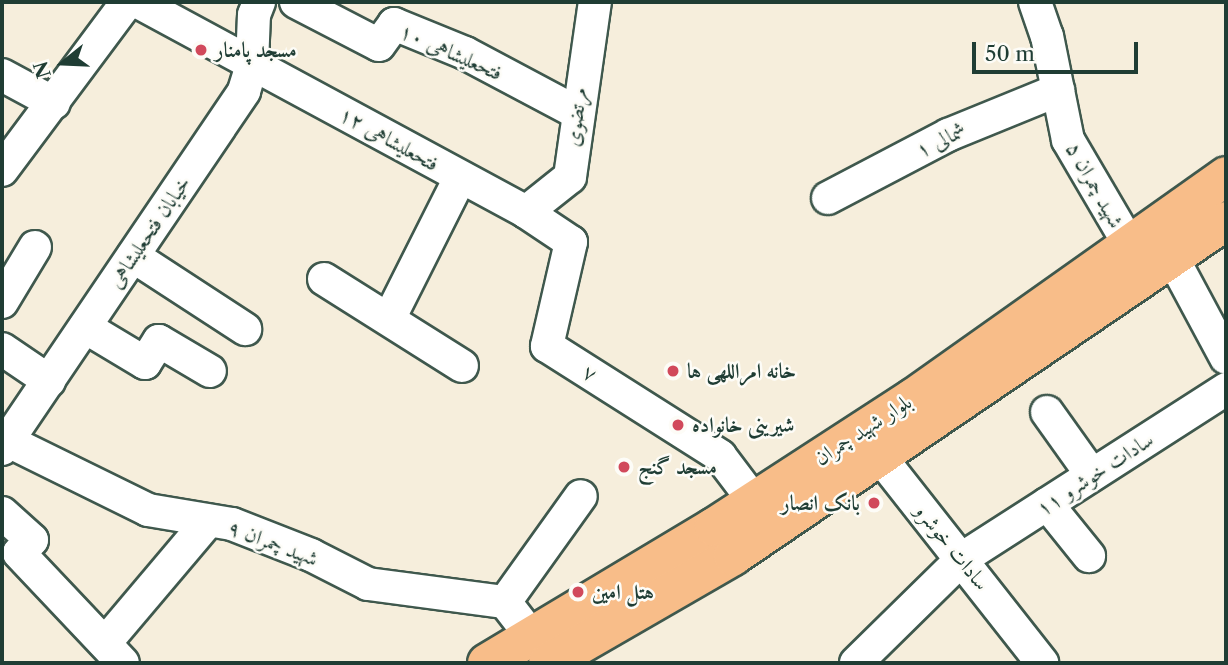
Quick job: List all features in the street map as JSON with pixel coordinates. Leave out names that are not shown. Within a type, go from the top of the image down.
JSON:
[{"type":"main road","name":"بلوار شهید چمران","points":[[486,663],[540,650],[733,556],[870,444],[1129,244],[1226,176]]},
{"type":"main road","name":"بلوار شهید چمران","points":[[540,650],[754,501],[870,444],[1173,259],[1226,221]]},
{"type":"street","points":[[2,170],[127,2]]},
{"type":"street","name":"فتحعلیشاهی ۱۲","points":[[138,2],[526,212]]},
{"type":"street","name":"خیابان فتحعلیشاهی","points":[[5,445],[244,91],[252,64],[254,15],[258,2]]},
{"type":"street","name":"فتحعلیشاهی ۱۰","points":[[296,2],[379,45],[394,24],[465,53],[576,112]]},
{"type":"street","name":"مرتضوی","points":[[526,212],[570,177],[576,112],[595,2]]},
{"type":"street","name":"شهید چمران ۵","points":[[1035,2],[1068,140],[1129,244]]},
{"type":"street","points":[[2,75],[54,103]]},
{"type":"street","name":"شمالی ۱","points":[[828,198],[948,135],[1058,90]]},
{"type":"street","points":[[389,319],[460,178]]},
{"type":"street","name":"۷","points":[[526,212],[571,242],[547,346],[720,456],[754,501]]},
{"type":"street","points":[[2,302],[35,247]]},
{"type":"street","points":[[133,256],[245,330]]},
{"type":"street","points":[[1173,259],[1226,358]]},
{"type":"street","points":[[324,279],[462,366]]},
{"type":"street","points":[[85,327],[145,363],[159,341],[209,371]]},
{"type":"street","points":[[2,349],[49,381]]},
{"type":"street","name":"سادات خوشرو ۱۱","points":[[856,663],[963,558],[1226,389]]},
{"type":"street","points":[[1047,412],[1092,475]]},
{"type":"street","name":"سادات خوشرو","points":[[870,444],[963,558],[1042,663]]},
{"type":"street","name":"شهید چمران ۹","points":[[5,445],[148,510],[232,524],[311,555],[368,584],[505,602]]},
{"type":"street","points":[[540,650],[505,602],[581,496]]},
{"type":"street","points":[[1048,504],[1089,556]]},
{"type":"street","points":[[2,513],[32,540],[19,553],[114,653],[208,521]]},
{"type":"place","name":"مسجد پامنار","points":[[201,50]]},
{"type":"place","name":"خانه امراللهی ها","points":[[673,371]]},
{"type":"place","name":"شیرینی خانواده","points":[[678,425]]},
{"type":"place","name":"مسجد گنج","points":[[624,467]]},
{"type":"place","name":"بانک انصار","points":[[874,503]]},
{"type":"place","name":"هتل امین","points":[[578,592]]}]
